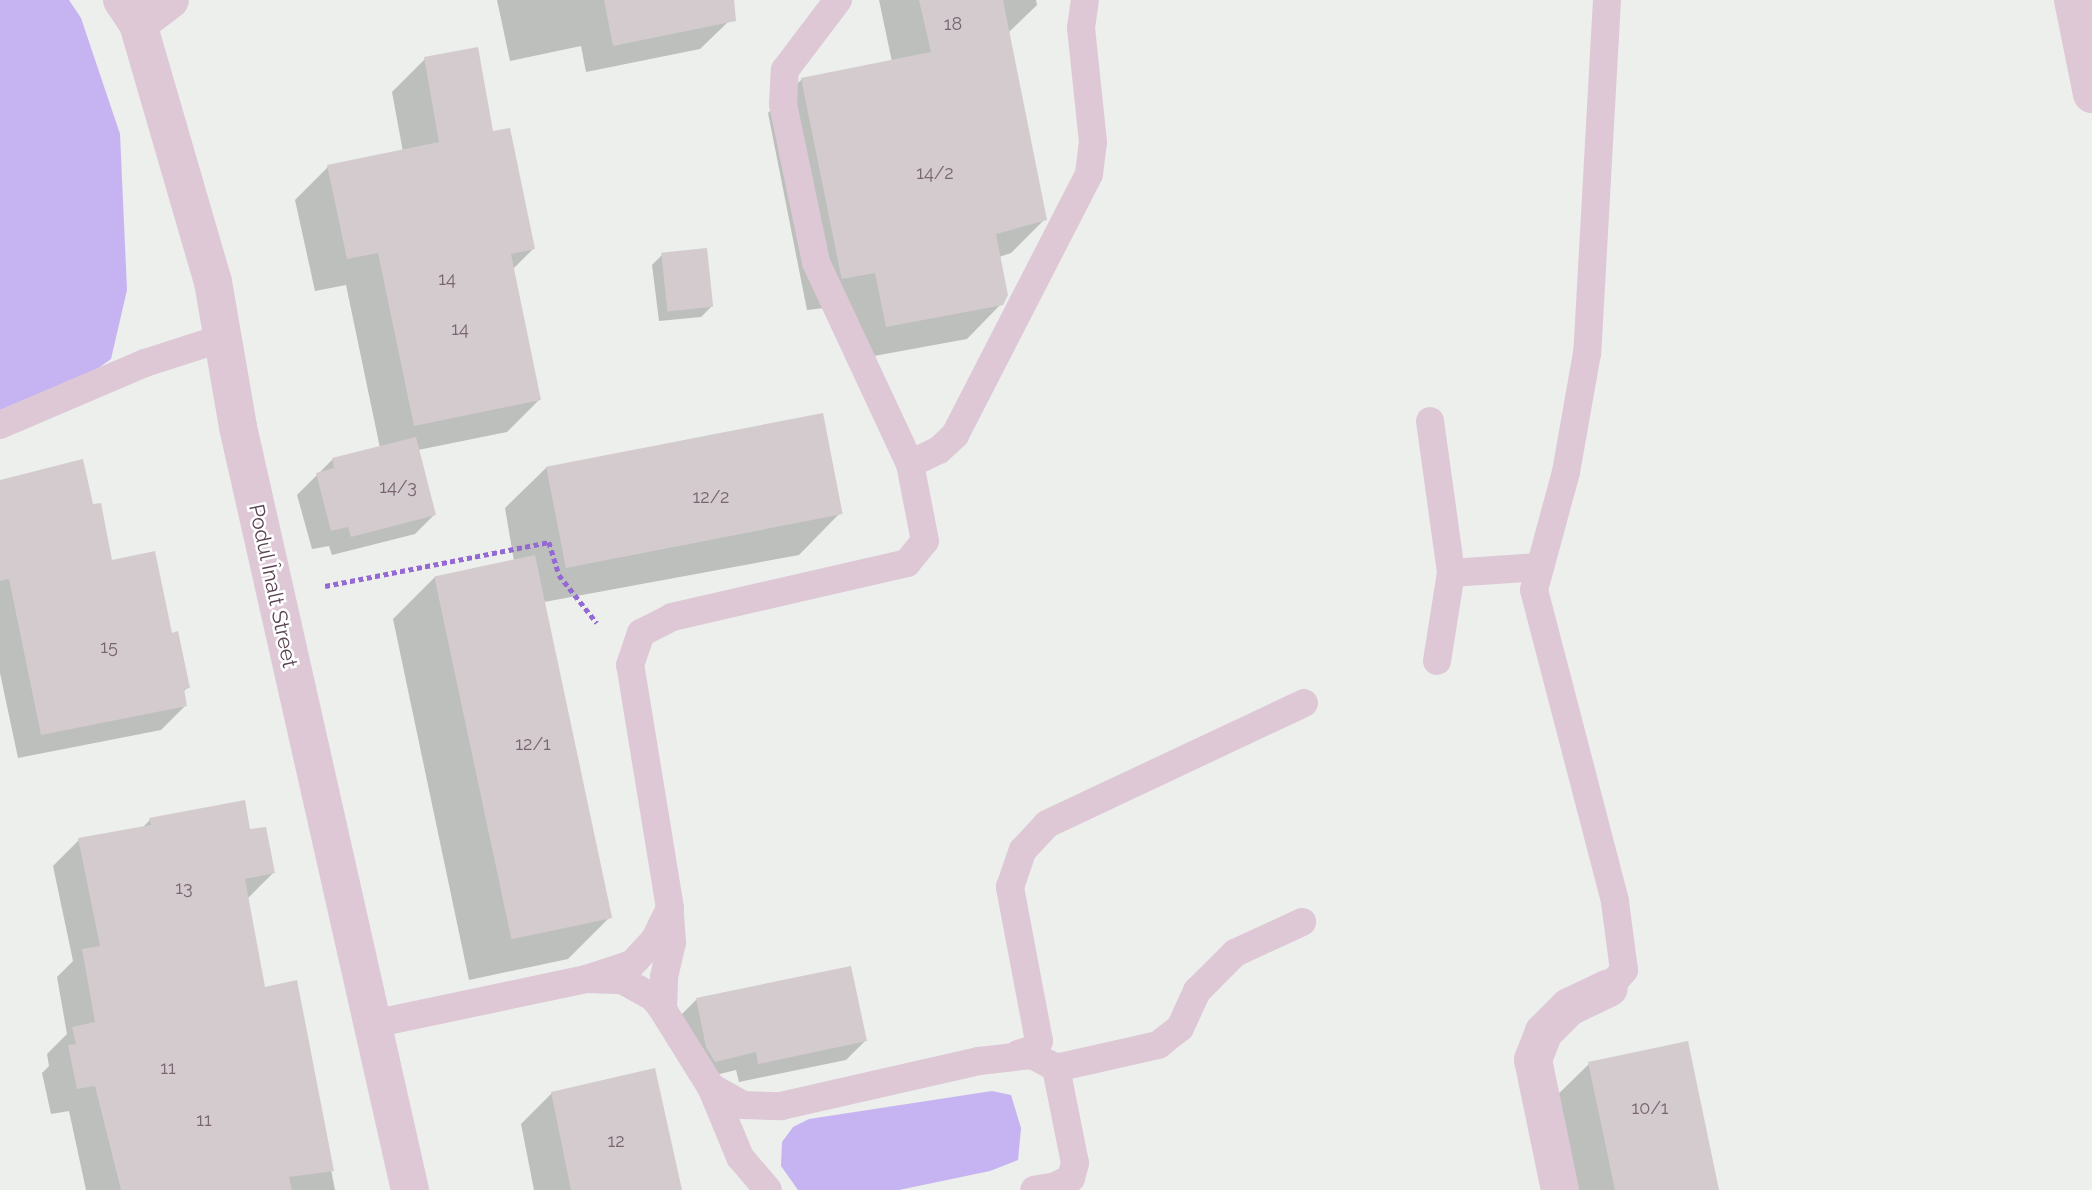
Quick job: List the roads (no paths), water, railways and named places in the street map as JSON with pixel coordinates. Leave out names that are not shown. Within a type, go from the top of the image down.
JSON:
[{"type":"street","name":"Podul Înalt Street","points":[[170,0],[130,12],[213,282],[276,596],[410,1190]]},
{"type":"street","points":[[2073,0],[2090,76]]},
{"type":"street","points":[[1560,1190],[1533,1060],[1544,1032],[1569,1007],[1609,988]]},
{"type":"lane","points":[[663,1010],[664,977],[673,943],[670,908],[630,665],[641,633],[672,617],[907,564],[925,541],[910,464],[816,262],[783,104],[785,70],[838,0]]},
{"type":"lane","points":[[910,464],[939,450],[955,435],[1088,174],[1093,142],[1081,27],[1085,0]]},
{"type":"lane","points":[[1607,0],[1587,353],[1566,472],[1534,590],[1615,902],[1623,970],[1609,988]]},
{"type":"lane","points":[[0,425],[145,363],[223,338]]},
{"type":"lane","points":[[1430,421],[1451,573],[1437,661]]},
{"type":"lane","points":[[1451,573],[1539,567]]},
{"type":"lane","points":[[711,1087],[743,1105],[781,1106],[1033,1049],[1039,1041],[1010,887],[1023,850],[1047,824],[1304,703]]},
{"type":"lane","points":[[373,1024],[586,979],[632,964],[655,939],[670,908]]},
{"type":"lane","points":[[1018,1054],[1032,1055],[1056,1068],[1158,1045],[1180,1028],[1198,991],[1235,953],[1302,922]]},
{"type":"lane","points":[[586,979],[622,980],[653,997],[711,1087],[740,1157],[768,1190]]},
{"type":"lane","points":[[1034,1190],[1056,1186],[1071,1178],[1075,1163],[1056,1068]]}]
